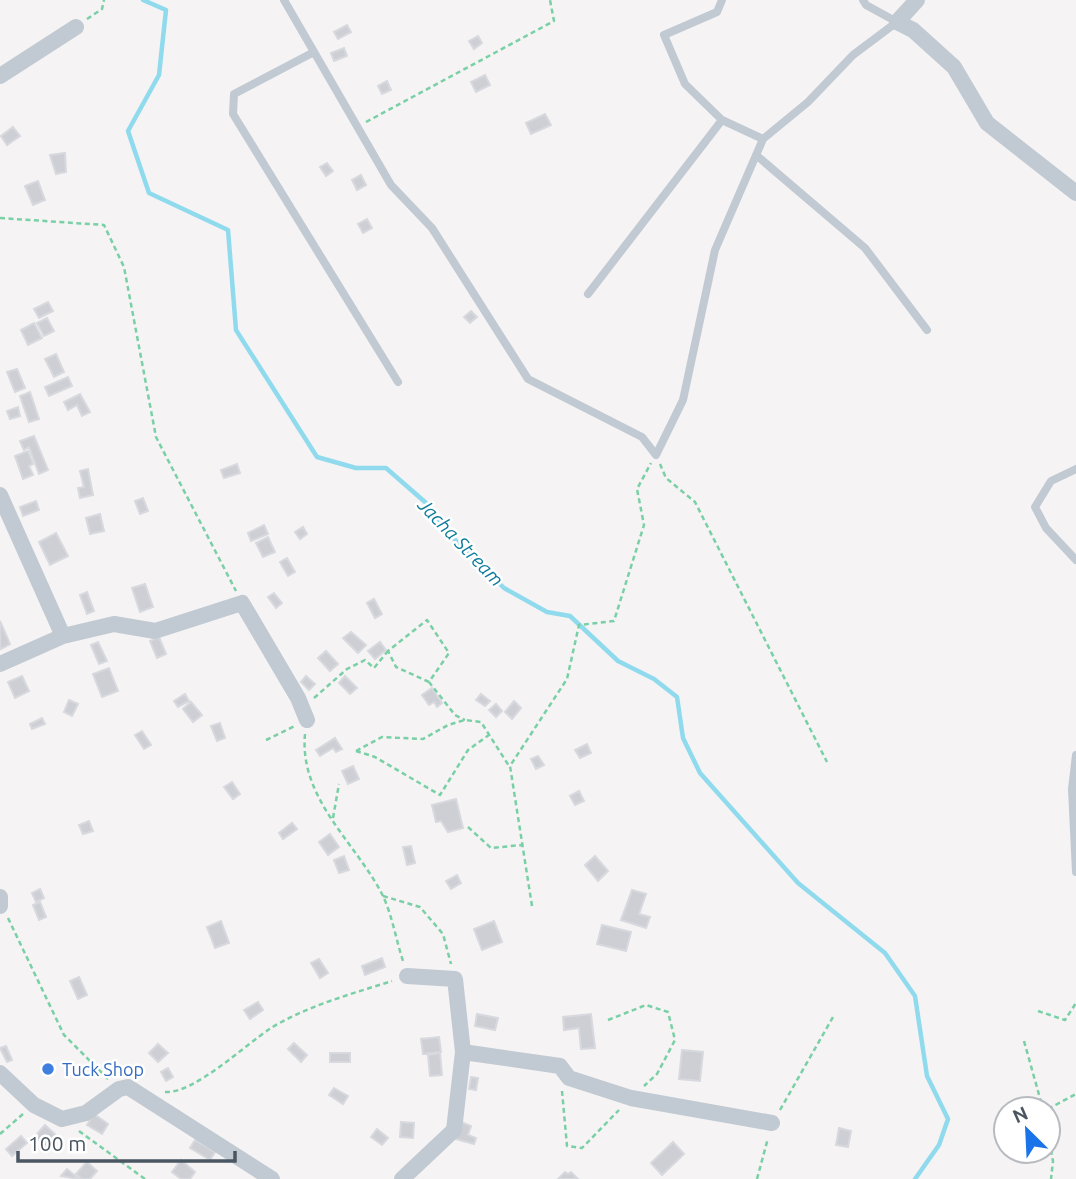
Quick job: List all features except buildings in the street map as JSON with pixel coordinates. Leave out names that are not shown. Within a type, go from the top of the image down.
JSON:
[{"type":"street","points":[[918,0],[897,22],[913,30],[954,67],[988,123],[1076,193]]},
{"type":"street","points":[[0,76],[76,27]]},
{"type":"street","points":[[0,495],[64,636]]},
{"type":"street","points":[[0,664],[64,636],[114,624],[155,631],[242,604],[298,698],[307,720]]},
{"type":"street","points":[[402,1179],[454,1130],[463,1052],[454,979],[407,975]]},
{"type":"street","points":[[463,1052],[560,1066],[569,1078],[631,1098],[772,1123]]},
{"type":"street","points":[[0,1073],[34,1105],[62,1119],[86,1113],[119,1089],[128,1087],[272,1179]]},
{"type":"lane","points":[[284,0],[391,185],[439,238],[528,379],[642,437],[656,455],[683,400],[715,250],[763,139],[808,102],[853,55],[897,22],[866,5],[863,0]]},
{"type":"lane","points":[[722,0],[717,12],[664,35],[685,83],[722,120],[763,139]]},
{"type":"lane","points":[[314,52],[234,94],[233,114],[398,382]]},
{"type":"lane","points":[[588,294],[722,120]]},
{"type":"lane","points":[[756,155],[865,248],[927,330]]},
{"type":"lane","points":[[1076,469],[1051,481],[1035,507],[1046,528],[1076,560]]},
{"type":"lane","points":[[1076,755],[1072,789],[1076,872]]},
{"type":"path","points":[[76,27],[102,9],[104,0]]},
{"type":"path","points":[[356,127],[554,21],[550,0]]},
{"type":"path","points":[[0,218],[104,225],[124,267],[156,438],[242,604]]},
{"type":"path","points":[[656,455],[666,478],[695,502],[827,762]]},
{"type":"path","points":[[510,766],[567,679],[579,625],[614,621],[644,525],[637,489],[656,455]]},
{"type":"path","points":[[157,1089],[168,1093],[186,1088],[272,1027],[331,1000],[407,975],[383,896],[333,818],[318,800],[303,754],[312,699],[347,669],[365,660],[374,668],[388,651],[427,620],[449,653],[429,682]]},
{"type":"path","points":[[388,651],[396,667],[429,682],[455,715],[465,720],[481,722],[510,766],[532,906]]},
{"type":"path","points":[[266,740],[307,720]]},
{"type":"path","points":[[465,720],[423,738],[382,737],[356,751],[375,757],[440,795],[468,750],[489,735]]},
{"type":"path","points":[[333,818],[339,784]]},
{"type":"path","points":[[468,827],[491,848],[523,845]]},
{"type":"path","points":[[383,896],[420,907],[443,934],[454,979]]},
{"type":"path","points":[[1,902],[64,1035],[119,1089]]},
{"type":"path","points":[[1038,1011],[1065,1020],[1076,1003]]},
{"type":"path","points":[[757,1179],[772,1123],[833,1017]]},
{"type":"path","points":[[1024,1041],[1041,1095]]},
{"type":"path","points":[[0,1134],[34,1105]]},
{"type":"path","points":[[62,1119],[145,1179]]},
{"type":"waterway","name":"Jacha Stream","points":[[143,0],[166,10],[159,75],[128,131],[149,193],[228,230],[236,330],[317,457],[356,468],[386,468],[425,502],[456,541],[504,588],[547,612],[570,616],[618,661],[654,679],[677,697],[683,738],[700,773],[798,883],[885,953],[915,996],[927,1076],[948,1119],[939,1145],[915,1179]]},
{"type":"place","name":"Tuck Shop","points":[[48,1069]]}]
